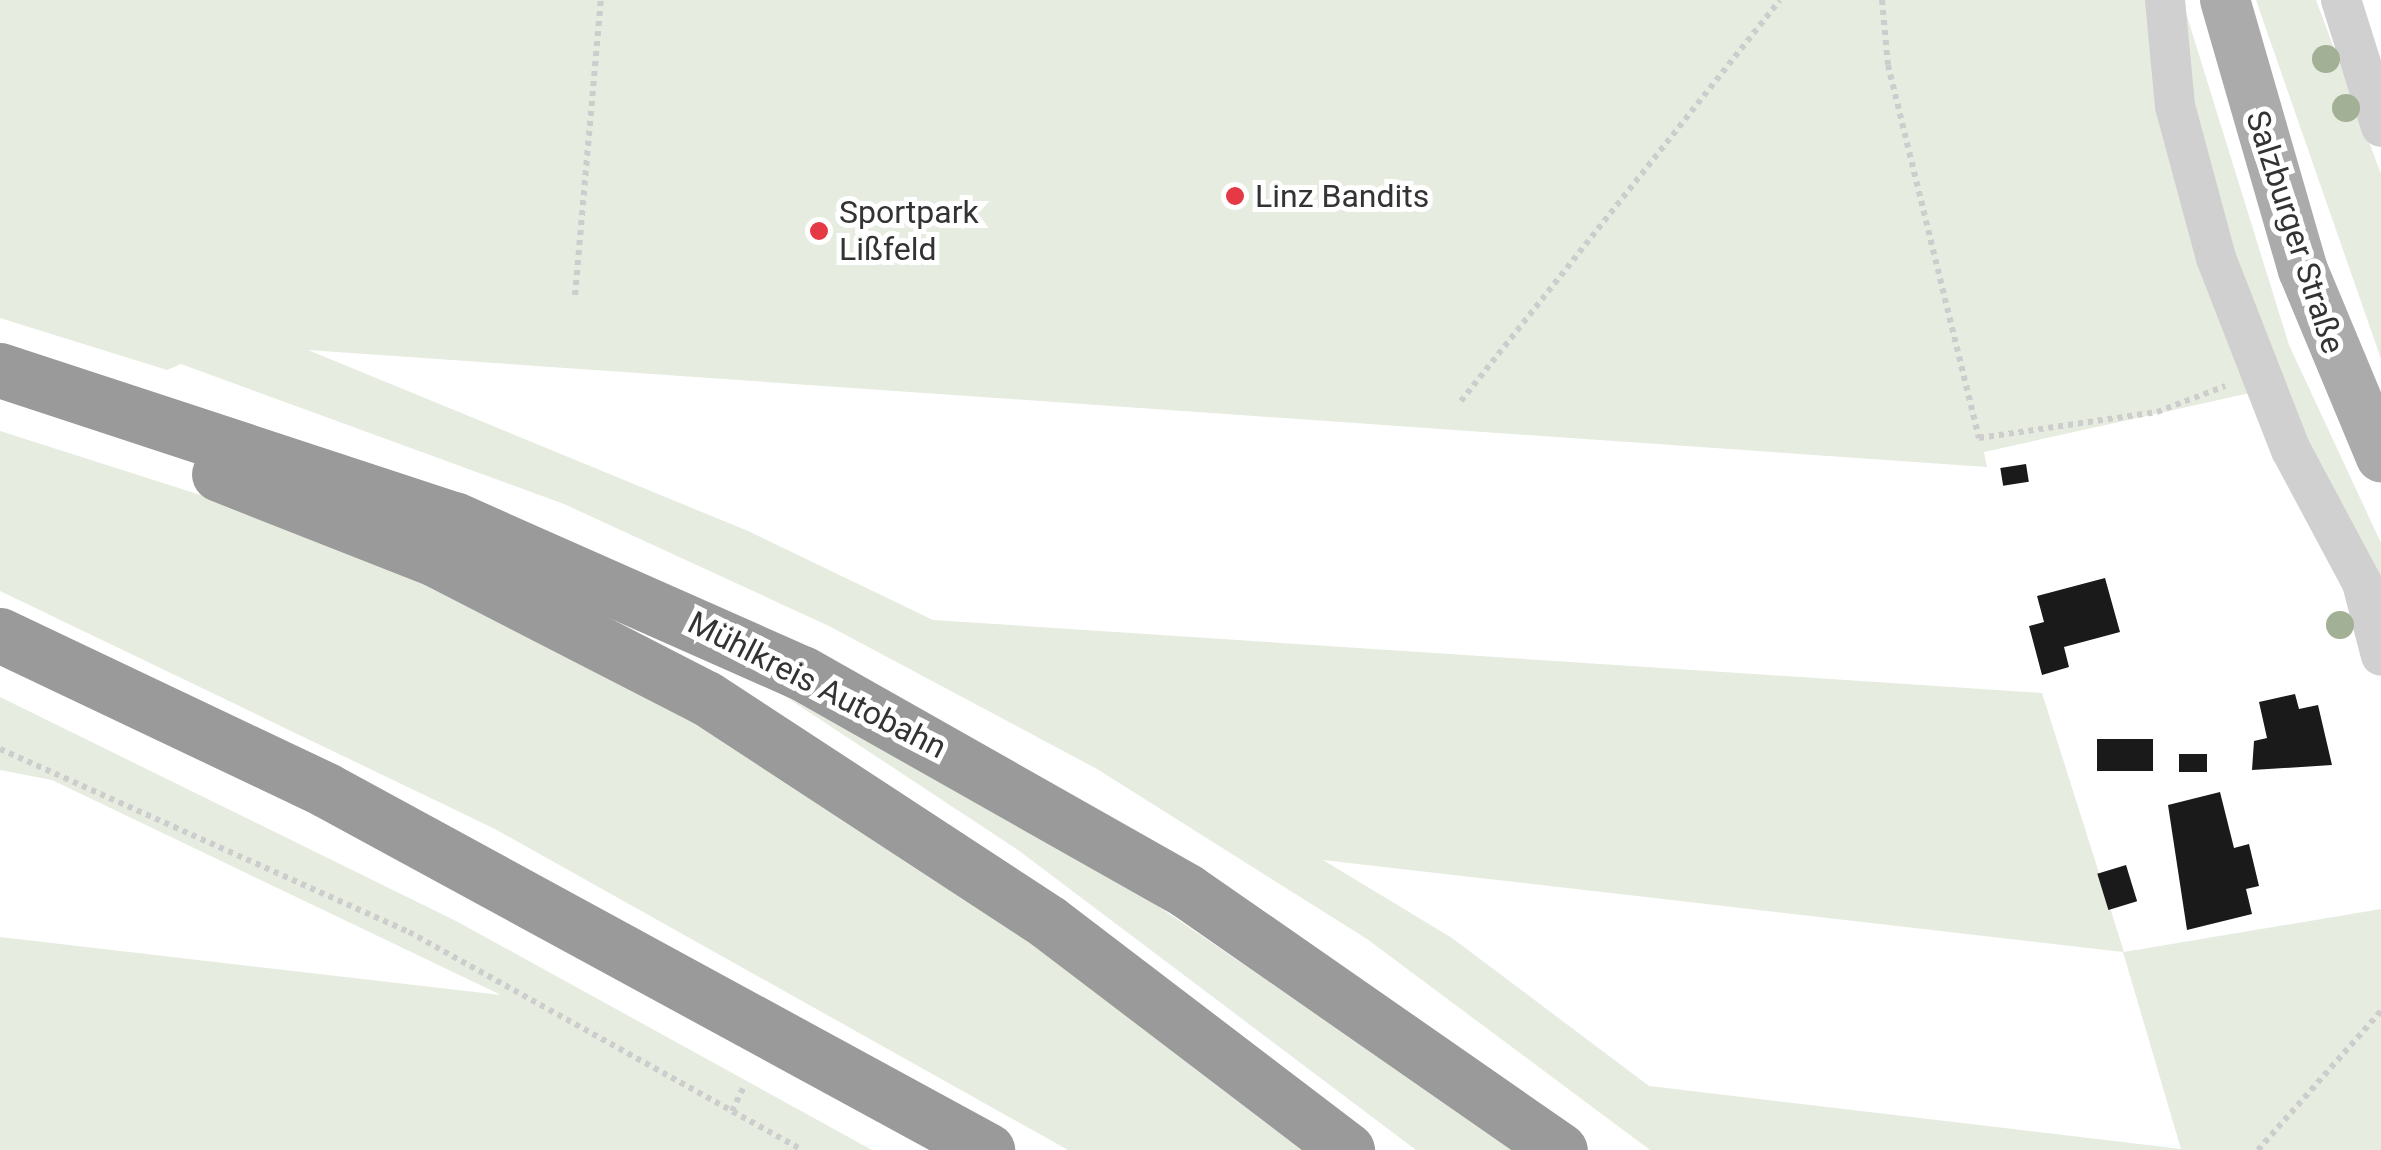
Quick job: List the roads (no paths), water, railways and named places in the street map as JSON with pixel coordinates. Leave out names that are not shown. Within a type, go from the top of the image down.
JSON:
[{"type":"highway","name":"Mühlkreis Autobahn","points":[[0,370],[454,519],[802,673],[1188,891],[1560,1150]]},
{"type":"highway","points":[[0,403],[270,491],[437,560],[706,698],[1048,922],[1347,1150]]},
{"type":"highway","points":[[0,636],[326,790],[987,1150]]},
{"type":"main road","name":"Salzburger Straße","points":[[2226,0],[2303,270],[2381,457]]},
{"type":"street","points":[[2166,0],[2192,182],[2258,370],[2362,583],[2381,656]]},
{"type":"street","points":[[2341,0],[2381,126]]},
{"type":"place","name":"Linz Bandits","points":[[1235,196]]},
{"type":"place","name":"Sportpark Lißfeld","points":[[819,231]]}]
